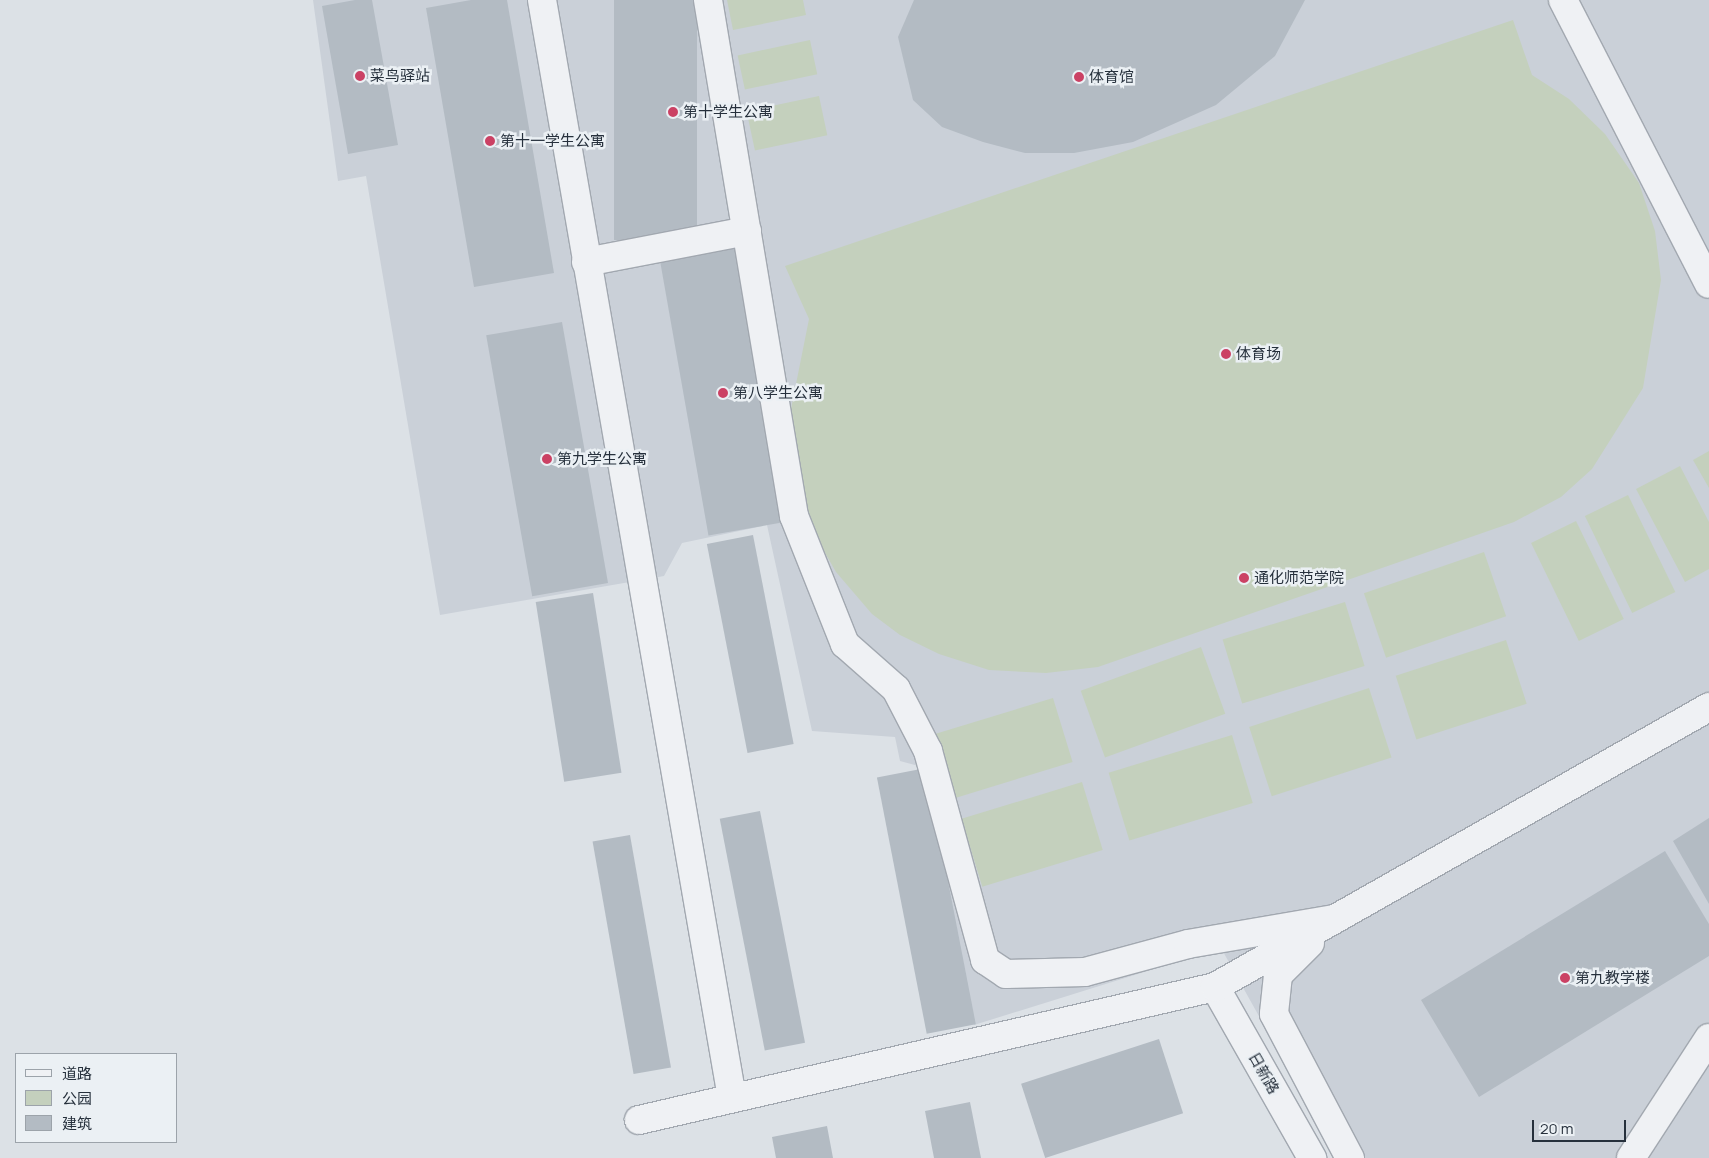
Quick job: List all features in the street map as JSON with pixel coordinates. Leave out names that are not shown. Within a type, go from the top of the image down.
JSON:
[{"type":"street","points":[[542,0],[732,1098]]},
{"type":"street","points":[[708,0],[794,516],[845,644],[896,689],[928,750],[985,960],[1006,974],[1085,972],[1188,944],[1334,919]]},
{"type":"street","points":[[1563,0],[1709,284]]},
{"type":"street","points":[[586,262],[747,231]]},
{"type":"street","points":[[639,1120],[1215,987],[1709,707]]},
{"type":"street","points":[[1334,919],[1278,975],[1274,1014],[1350,1158]]},
{"type":"street","name":"日新路","points":[[1215,987],[1312,1158]]},
{"type":"street","points":[[1631,1158],[1709,1038]]},
{"type":"shaded area","name":"通化师范学院","points":[[313,0],[1709,0],[1709,1158],[1338,1158],[1221,948],[974,1025],[926,768],[900,761],[895,737],[812,731],[767,525],[682,543],[664,576],[440,615],[366,176],[338,181]]},
{"type":"green space","points":[[727,0],[803,0],[806,15],[733,30]]},
{"type":"green space","name":"体育场","points":[[1513,20],[1532,75],[1569,99],[1605,134],[1639,183],[1655,231],[1661,280],[1643,388],[1592,469],[1561,497],[1514,522],[1098,667],[1046,673],[989,670],[939,654],[900,635],[872,614],[836,572],[813,532],[797,484],[787,429],[809,319],[785,266]]},
{"type":"green space","points":[[810,40],[817,74],[745,90],[738,55]]},
{"type":"green space","points":[[819,96],[827,135],[755,151],[747,111]]},
{"type":"green space","points":[[1709,451],[1709,488],[1693,460]]},
{"type":"green space","points":[[1680,466],[1709,522],[1709,569],[1685,582],[1636,489]]},
{"type":"green space","points":[[1628,495],[1675,592],[1632,613],[1585,516]]},
{"type":"green space","points":[[1576,521],[1624,619],[1579,641],[1531,543]]},
{"type":"green space","points":[[1484,552],[1506,616],[1386,658],[1364,593]]},
{"type":"green space","points":[[1345,602],[1365,666],[1242,703],[1223,639]]},
{"type":"green space","points":[[1506,640],[1527,704],[1416,740],[1396,676]]},
{"type":"green space","points":[[1201,647],[1225,714],[1105,757],[1081,691]]},
{"type":"green space","points":[[1369,688],[1392,757],[1272,796],[1249,727]]},
{"type":"green space","points":[[1053,698],[1073,762],[952,799],[933,735]]},
{"type":"green space","points":[[1232,735],[1253,803],[1129,841],[1109,773]]},
{"type":"green space","points":[[1082,782],[1103,850],[982,887],[962,819]]},
{"type":"building","name":"菜鸟驿站","points":[[355,0],[372,0],[398,145],[348,154],[322,6]]},
{"type":"building","name":"第十一学生公寓","points":[[471,0],[507,0],[554,273],[474,287],[426,8]]},
{"type":"building","name":"第十学生公寓","points":[[614,0],[697,0],[697,240],[614,240]]},
{"type":"building","name":"体育馆","points":[[914,0],[1305,0],[1275,56],[1216,105],[1133,142],[1074,153],[1025,153],[983,142],[942,127],[913,100],[898,37]]},
{"type":"building","name":"第八学生公寓","points":[[738,248],[786,522],[708,535],[660,262]]},
{"type":"building","name":"第九学生公寓","points":[[562,322],[608,583],[532,596],[486,335]]},
{"type":"building","points":[[753,535],[794,744],[748,753],[707,544]]},
{"type":"building","points":[[593,593],[621,773],[564,782],[536,602]]},
{"type":"building","points":[[926,768],[976,1024],[927,1034],[877,778]]},
{"type":"building","points":[[760,811],[805,1043],[765,1050],[720,819]]},
{"type":"building","points":[[1709,818],[1709,904],[1673,841]]},
{"type":"building","points":[[630,835],[671,1067],[634,1074],[593,842]]},
{"type":"building","name":"第九教学楼","points":[[1665,851],[1709,924],[1709,956],[1479,1097],[1421,1000]]},
{"type":"building","points":[[1159,1039],[1183,1113],[1045,1158],[1021,1084]]},
{"type":"building","points":[[970,1102],[981,1158],[934,1158],[925,1111]]},
{"type":"building","points":[[827,1126],[833,1158],[776,1158],[772,1137]]},
{"type":"place","name":"菜鸟驿站","points":[[360,76]]},
{"type":"place","name":"体育馆","points":[[1079,77]]},
{"type":"place","name":"第十学生公寓","points":[[673,112]]},
{"type":"place","name":"第十一学生公寓","points":[[490,141]]},
{"type":"place","name":"体育场","points":[[1226,354]]},
{"type":"place","name":"第八学生公寓","points":[[723,393]]},
{"type":"place","name":"第九学生公寓","points":[[547,459]]},
{"type":"place","name":"通化师范学院","points":[[1244,578]]},
{"type":"place","name":"第九教学楼","points":[[1565,978]]}]
